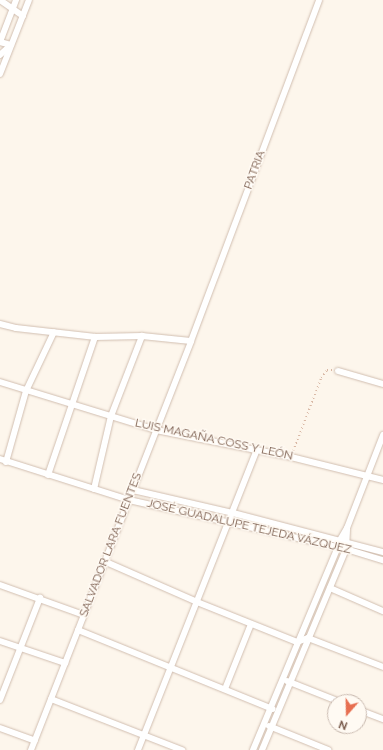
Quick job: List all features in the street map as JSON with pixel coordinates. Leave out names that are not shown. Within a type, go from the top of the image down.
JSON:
[{"type":"street","points":[[0,0],[23,16]]},
{"type":"street","points":[[11,45],[0,42],[2,32],[16,0]]},
{"type":"street","points":[[0,74],[29,0]]},
{"type":"street","name":"PATRIA","points":[[192,341],[319,0]]},
{"type":"street","points":[[2,32],[15,36]]},
{"type":"street","points":[[0,55],[11,45]]},
{"type":"street","points":[[0,324],[16,328],[95,337],[142,336],[192,341]]},
{"type":"street","points":[[3,460],[26,391],[54,332]]},
{"type":"street","points":[[94,489],[111,416],[142,336]]},
{"type":"street","points":[[48,475],[95,337]]},
{"type":"street","name":"SALVADOR LARA FUENTES","points":[[31,750],[192,341]]},
{"type":"street","points":[[338,371],[383,384]]},
{"type":"street","name":"LUIS MAGAÑA COSS Y LEÓN","points":[[0,382],[156,430],[291,457],[383,480]]},
{"type":"street","points":[[253,750],[340,540],[347,528],[383,434]]},
{"type":"street","points":[[138,750],[257,450]]},
{"type":"street","name":"JOSÉ GUADALUPE TEJEDA VÁZQUEZ","points":[[3,460],[129,500],[338,547],[383,560]]},
{"type":"street","name":"JOSÉ GUADALUPE TEJEDA VÁZQUEZ","points":[[133,490],[233,513],[383,552]]},
{"type":"street","points":[[262,750],[346,549],[348,542],[347,528]]},
{"type":"street","points":[[106,562],[197,602],[297,642],[308,638],[383,667]]},
{"type":"street","points":[[0,584],[84,615]]},
{"type":"street","points":[[330,588],[383,611]]},
{"type":"street","points":[[0,700],[40,598]]},
{"type":"street","points":[[225,690],[251,624]]},
{"type":"street","points":[[78,630],[278,711]]},
{"type":"street","points":[[0,640],[65,663]]},
{"type":"street","points":[[282,678],[327,697]]},
{"type":"street","points":[[51,698],[182,750]]},
{"type":"street","points":[[367,713],[383,719]]},
{"type":"street","points":[[264,723],[328,750]]},
{"type":"street","points":[[0,728],[35,741]]},
{"type":"path","points":[[291,457],[321,378],[327,370],[338,371]]}]
